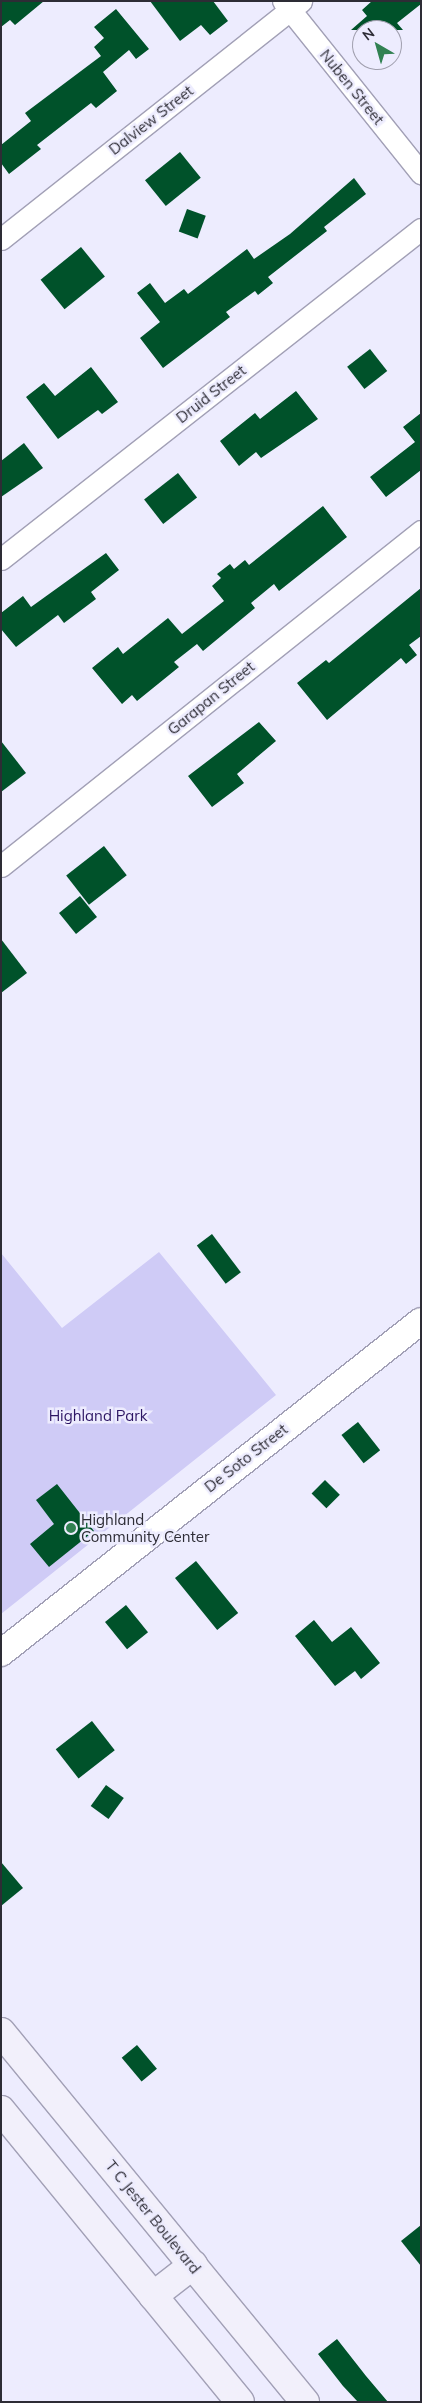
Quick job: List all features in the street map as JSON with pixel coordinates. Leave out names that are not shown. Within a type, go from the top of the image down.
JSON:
[{"type":"main road","name":"T C Jester Boulevard","points":[[1,2032],[305,2402]]},
{"type":"main road","points":[[1,2110],[240,2402]]},
{"type":"main road","points":[[154,2296],[193,2265]]},
{"type":"street","name":"Nuben Street","points":[[291,4],[421,173]]},
{"type":"street","name":"Dalview Street","points":[[1,239],[291,4]]},
{"type":"street","name":"Druid Street","points":[[1,559],[421,229]]},
{"type":"street","name":"Garapan Street","points":[[1,866],[421,531]]},
{"type":"street","name":"De Soto Street","points":[[1,1653],[421,1321]]},
{"type":"green space","name":"Highland Park","points":[[159,1252],[276,1395],[1,1614],[1,1253],[62,1328]]},
{"type":"building","points":[[1,1],[44,1],[15,25],[10,20],[1,27]]},
{"type":"building","points":[[150,1],[213,1],[228,21],[210,35],[201,25],[180,41]]},
{"type":"building","points":[[372,1],[421,1],[421,4],[401,20],[362,20],[367,16],[362,10]]},
{"type":"building","points":[[116,9],[149,49],[136,59],[129,50],[103,72],[117,91],[96,108],[91,103],[37,145],[41,149],[9,174],[1,163],[1,145],[31,121],[25,113],[101,56],[94,47],[104,38],[94,27]]},
{"type":"building","points":[[180,152],[201,178],[166,206],[145,180]]},
{"type":"building","points":[[354,178],[366,194],[324,227],[327,231],[268,277],[273,283],[258,295],[255,291],[226,312],[230,317],[163,368],[140,338],[160,322],[137,293],[150,283],[165,303],[184,289],[188,294],[247,249],[254,259],[290,234]]},
{"type":"building","points":[[187,209],[206,216],[198,238],[179,232]]},
{"type":"building","points":[[81,247],[105,277],[65,309],[41,280]]},
{"type":"building","points":[[370,349],[387,371],[364,389],[347,367]]},
{"type":"building","points":[[91,367],[118,402],[102,414],[98,410],[58,439],[26,397],[44,383],[55,396]]},
{"type":"building","points":[[296,391],[318,419],[261,458],[256,452],[239,466],[220,441],[255,413],[260,419]]},
{"type":"building","points":[[421,413],[421,470],[386,497],[370,477],[415,442],[403,427]]},
{"type":"building","points":[[24,443],[43,468],[1,497],[1,461]]},
{"type":"building","points":[[178,473],[197,497],[163,524],[144,499]]},
{"type":"building","points":[[323,506],[347,537],[279,591],[274,584],[251,603],[255,608],[203,651],[197,644],[174,662],[179,667],[137,701],[132,695],[122,704],[92,668],[118,647],[123,654],[168,618],[182,634],[224,601],[212,586],[221,578],[217,574],[230,564],[234,569],[245,560],[249,565]]},
{"type":"building","points":[[106,553],[119,570],[91,592],[96,599],[64,623],[58,615],[16,647],[1,629],[1,613],[23,596],[31,607]]},
{"type":"building","points":[[421,588],[421,636],[409,645],[417,655],[406,664],[401,658],[327,720],[297,683],[326,660],[329,663]]},
{"type":"building","points":[[259,722],[276,741],[237,774],[244,783],[212,807],[188,776]]},
{"type":"building","points":[[1,741],[26,773],[1,792]]},
{"type":"building","points":[[104,846],[127,875],[89,905],[66,876]]},
{"type":"building","points":[[80,896],[97,917],[76,934],[59,913]]},
{"type":"building","points":[[1,939],[27,973],[1,993]]},
{"type":"building","points":[[212,1234],[241,1272],[226,1284],[197,1245]]},
{"type":"building","points":[[358,1422],[380,1450],[364,1463],[341,1435]]},
{"type":"building","points":[[325,1480],[340,1495],[326,1508],[312,1493]]},
{"type":"building","name":"Highland Community Center","points":[[57,1484],[94,1531],[49,1567],[30,1544],[54,1524],[36,1500]]},
{"type":"building","points":[[196,1561],[238,1613],[217,1630],[175,1578]]},
{"type":"building","points":[[126,1605],[148,1632],[127,1649],[105,1622]]},
{"type":"building","points":[[314,1620],[332,1642],[351,1627],[380,1663],[361,1679],[355,1671],[335,1686],[295,1636]]},
{"type":"building","points":[[92,1721],[115,1750],[79,1778],[56,1749]]},
{"type":"building","points":[[106,1785],[124,1798],[109,1819],[91,1806]]},
{"type":"building","points":[[1,1862],[23,1888],[1,1906]]},
{"type":"building","points":[[137,2045],[157,2069],[142,2082],[122,2058]]},
{"type":"building","points":[[421,2225],[421,2266],[401,2241]]},
{"type":"building","points":[[337,2339],[388,2402],[358,2402],[343,2386],[318,2354]]},
{"type":"place","name":"Highland Community Center","points":[[71,1528]]}]
